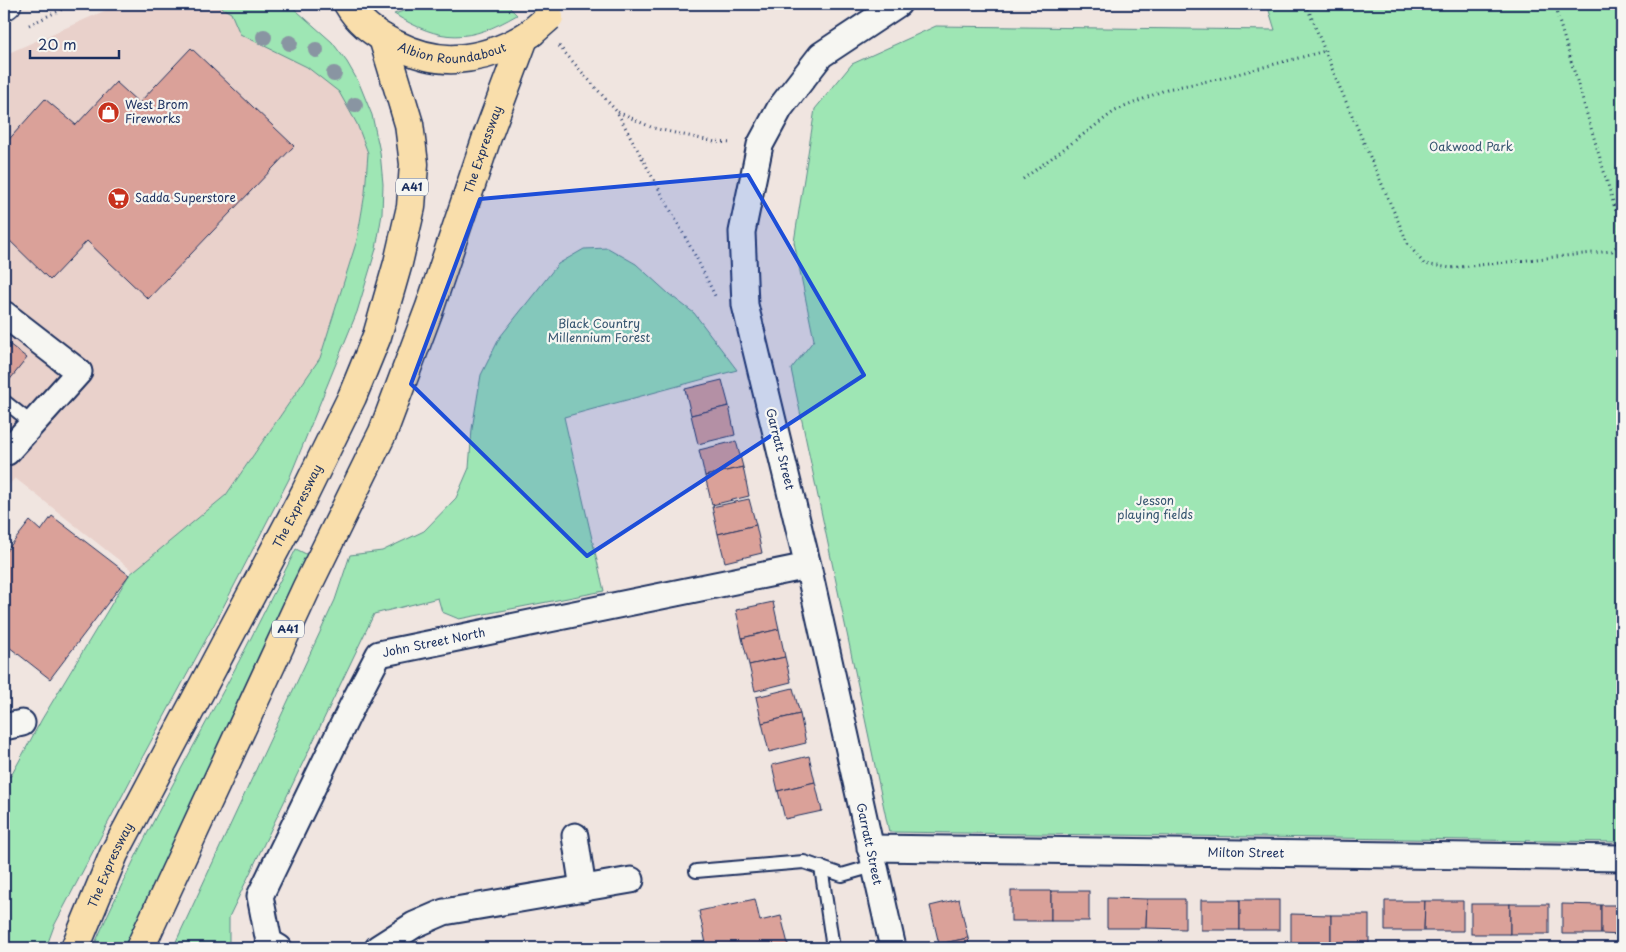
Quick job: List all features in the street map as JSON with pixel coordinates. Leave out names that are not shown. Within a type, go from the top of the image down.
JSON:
[{"type":"highway","name":"Albion Roundabout","points":[[347,6],[358,18],[383,38],[421,55],[455,59],[498,51],[541,23]]},
{"type":"highway","name":"The Expressway","points":[[140,948],[308,587],[383,432],[430,307],[486,137],[541,23]]},
{"type":"highway","name":"The Expressway","points":[[76,948],[114,854],[305,493],[352,397],[377,336],[398,263],[411,208],[414,164],[409,124],[383,38]]},
{"type":"street","name":"Garratt Street","points":[[893,948],[808,566],[745,305],[742,232],[760,145],[780,108],[821,55],[898,4]]},
{"type":"street","points":[[4,314],[79,372],[7,452]]},
{"type":"street","name":"John Street North","points":[[279,948],[269,942],[260,896],[379,654],[808,566]]},
{"type":"street","points":[[574,836],[583,888]]},
{"type":"street","name":"Milton Street","points":[[872,857],[1622,858]]},
{"type":"street","points":[[378,948],[414,925],[444,912],[631,880]]},
{"type":"lane","points":[[4,401],[32,424]]},
{"type":"lane","points":[[696,871],[804,862],[842,875],[872,857]]},
{"type":"lane","points":[[821,868],[833,948]]},
{"type":"path","points":[[21,29],[73,4]]},
{"type":"path","points":[[1306,4],[1408,244],[1424,264],[1451,268],[1612,252],[1620,243],[1620,225],[1554,4]]},
{"type":"path","points":[[4,39],[13,33]]},
{"type":"path","points":[[558,45],[617,112],[696,257],[717,300]]},
{"type":"path","points":[[1023,179],[1115,111],[1166,89],[1218,79],[1325,52]]},
{"type":"path","points":[[617,112],[653,128],[715,142],[760,145]]},
{"type":"highlighted area","points":[[748,175],[864,375],[587,556],[411,384],[480,199]]},
{"type":"shaded area","points":[[120,4],[215,4],[245,21],[332,42],[359,83],[372,115],[365,193],[357,240],[320,358],[226,495],[134,572],[15,478],[4,491],[4,55]]},
{"type":"green space","points":[[215,4],[289,4],[332,42],[347,62],[359,83],[372,115],[380,152],[383,184],[382,214],[376,249],[357,312],[289,479],[54,926],[46,948],[4,948],[4,777],[11,776],[42,719],[129,575],[226,495],[320,358],[357,240],[365,193],[368,153],[357,124],[339,92],[307,67],[240,34],[231,13]]},
{"type":"green space","points":[[419,4],[506,4],[517,15],[484,31],[455,36],[426,30],[394,14]]},
{"type":"green space","name":"Jesson playing fields","points":[[1267,4],[1622,4],[1622,842],[889,832],[791,369],[814,340],[794,242],[815,109],[852,64],[936,26],[1275,30]]},
{"type":"green space","name":"Black Country Millennium Forest","points":[[608,248],[636,264],[669,294],[694,313],[737,370],[564,417],[604,591],[459,619],[442,612],[438,598],[374,614],[229,917],[229,948],[173,948],[335,600],[350,555],[382,551],[424,531],[456,498],[469,468],[472,429],[481,375],[500,337],[558,264],[584,249]]},
{"type":"green space","points":[[296,549],[310,556],[124,948],[93,948],[140,847],[236,667]]},
{"type":"building","points":[[191,48],[294,146],[148,299],[87,241],[50,280],[4,235],[4,145],[45,99],[76,125],[116,82],[139,103]]},
{"type":"building","points":[[4,340],[27,358],[4,387]]},
{"type":"building","points":[[722,380],[729,406],[691,415],[685,389]]},
{"type":"building","points":[[729,406],[735,435],[698,444],[691,415]]},
{"type":"building","points":[[736,441],[743,467],[705,476],[699,450]]},
{"type":"building","points":[[743,467],[749,496],[712,505],[705,476]]},
{"type":"building","points":[[749,499],[756,525],[718,534],[712,507]]},
{"type":"building","points":[[52,516],[129,575],[50,679],[4,643],[4,554],[30,521],[41,531]]},
{"type":"building","points":[[756,525],[762,553],[725,562],[718,534]]},
{"type":"building","points":[[773,602],[779,629],[742,638],[736,610]]},
{"type":"building","points":[[779,629],[785,657],[749,665],[742,638]]},
{"type":"building","points":[[785,657],[791,682],[755,691],[749,665]]},
{"type":"building","points":[[793,688],[800,714],[762,723],[756,697]]},
{"type":"building","points":[[800,714],[806,743],[769,752],[762,723]]},
{"type":"building","points":[[809,756],[815,782],[778,791],[772,765]]},
{"type":"building","points":[[815,782],[822,811],[785,819],[778,791]]},
{"type":"building","points":[[1011,891],[1051,891],[1051,921],[1011,921]]},
{"type":"building","points":[[1051,891],[1089,891],[1089,921],[1051,921]]},
{"type":"building","points":[[1107,898],[1147,899],[1146,928],[1107,928]]},
{"type":"building","points":[[755,899],[760,921],[781,916],[789,948],[707,948],[699,911]]},
{"type":"building","points":[[959,899],[968,938],[939,944],[930,906]]},
{"type":"building","points":[[1147,899],[1185,899],[1185,929],[1146,928]]},
{"type":"building","points":[[1201,900],[1240,900],[1240,930],[1201,930]]},
{"type":"building","points":[[1240,900],[1279,900],[1279,930],[1240,930]]},
{"type":"building","points":[[1385,901],[1425,901],[1424,931],[1385,931]]},
{"type":"building","points":[[1425,901],[1463,901],[1463,931],[1424,931]]},
{"type":"building","points":[[1471,904],[1510,904],[1510,934],[1471,934]]},
{"type":"building","points":[[1510,904],[1549,904],[1549,934],[1510,934]]},
{"type":"building","points":[[1562,904],[1601,905],[1601,934],[1562,934]]},
{"type":"building","points":[[1601,905],[1622,905],[1622,935],[1601,934]]},
{"type":"building","points":[[1291,914],[1331,915],[1331,945],[1291,945]]},
{"type":"building","points":[[1331,915],[1369,915],[1369,945],[1331,945]]},
{"type":"building","points":[[968,938],[970,948],[939,948],[939,944]]},
{"type":"place","name":"West Brom Fireworks","points":[[109,112]]},
{"type":"place","name":"Sadda Superstore","points":[[119,198]]},
{"type":"park label","name":"Oakwood Park","points":[[1471,147]]}]
